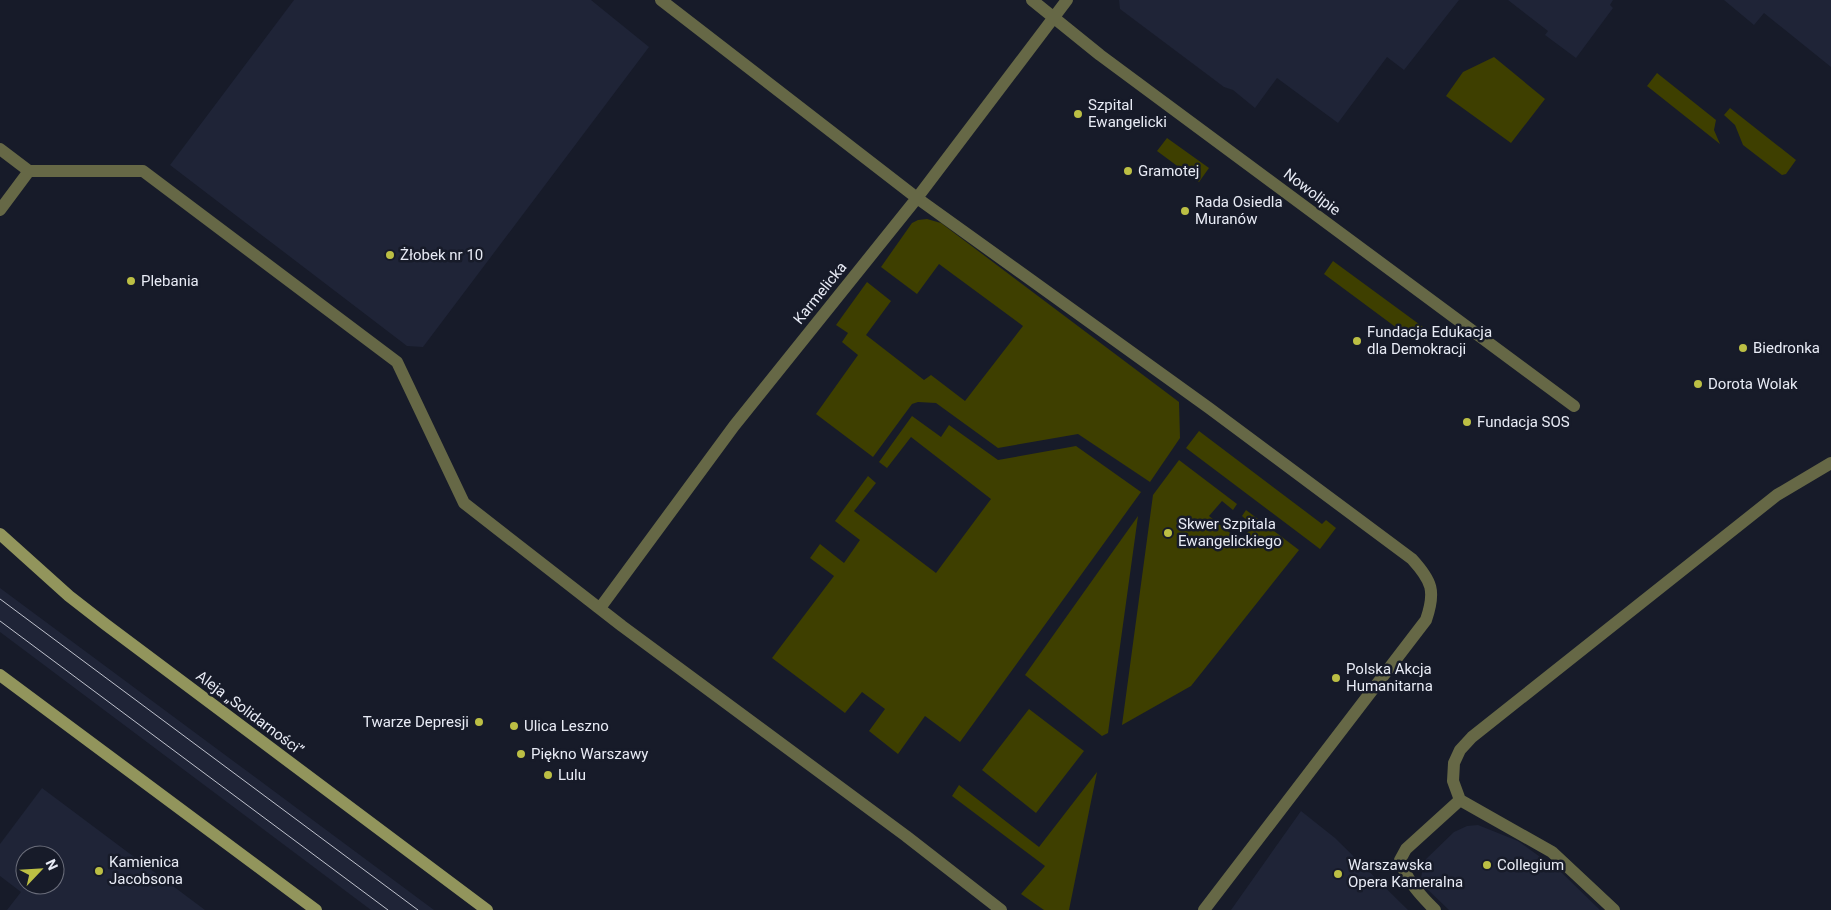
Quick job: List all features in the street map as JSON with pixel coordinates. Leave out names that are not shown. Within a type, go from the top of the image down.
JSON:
[{"type":"main road","name":"Aleja „Solidarności”","points":[[0,534],[70,596],[105,624],[487,910]]},
{"type":"main road","points":[[0,675],[316,910]]},
{"type":"street","points":[[661,0],[917,198],[1353,515],[1412,559],[1424,573],[1432,589],[1431,605],[1426,620],[1204,910]]},
{"type":"street","name":"Nowolipie","points":[[1032,0],[1100,54],[1574,406]]},
{"type":"street","name":"Karmelicka","points":[[600,608],[734,426],[917,198],[1067,0]]},
{"type":"street","points":[[0,149],[29,171],[143,171],[397,362],[464,503],[600,608],[1001,910]]},
{"type":"street","points":[[0,210],[29,171]]},
{"type":"street","points":[[1614,910],[1552,852],[1460,800],[1453,781],[1454,763],[1460,750],[1472,737],[1777,495],[1831,463]]},
{"type":"street","points":[[1436,910],[1418,892],[1405,873],[1400,860],[1406,849],[1460,800]]},
{"type":"shaded area","name":"Żłobek nr 10","points":[[294,0],[591,0],[649,47],[423,347],[407,346],[170,165]]},
{"type":"shaded area","points":[[1119,0],[1459,0],[1404,70],[1387,57],[1338,123],[1277,78],[1255,108],[1233,90],[1224,87],[1120,9]]},
{"type":"shaded area","points":[[1508,0],[1613,0],[1610,5],[1613,8],[1576,58],[1545,35],[1548,31]]},
{"type":"shaded area","points":[[1724,0],[1831,0],[1831,67],[1764,13],[1754,25]]},
{"type":"shaded area","points":[[1494,57],[1545,99],[1511,143],[1446,96],[1463,72]]},
{"type":"shaded area","points":[[1657,73],[1716,120],[1714,130],[1720,144],[1647,86]]},
{"type":"shaded area","points":[[1730,108],[1796,160],[1786,174],[1782,175],[1743,145],[1735,125],[1724,115]]},
{"type":"shaded area","points":[[1167,138],[1209,168],[1199,182],[1157,151]]},
{"type":"shaded area","points":[[927,219],[941,223],[1179,402],[1180,438],[1150,482],[1078,434],[998,448],[936,403],[918,402],[912,404],[873,457],[816,414],[858,355],[842,342],[848,333],[836,325],[867,282],[891,301],[866,335],[924,380],[931,375],[965,401],[1023,326],[939,264],[917,294],[881,267],[912,223]]},
{"type":"shaded area","points":[[1333,261],[1423,327],[1413,340],[1324,274]]},
{"type":"shaded area","points":[[912,416],[941,437],[949,425],[998,460],[1076,446],[1141,492],[960,742],[925,716],[898,754],[869,731],[885,709],[862,692],[845,713],[772,658],[834,576],[810,558],[820,544],[844,563],[860,540],[835,521],[868,476],[876,483],[854,511],[936,573],[991,499],[911,437],[887,468],[879,462]]},
{"type":"shaded area","points":[[1199,431],[1322,524],[1326,520],[1336,528],[1320,549],[1186,448]]},
{"type":"shaded area","points":[[1179,460],[1237,504],[1233,510],[1222,501],[1209,516],[1240,541],[1253,526],[1242,516],[1246,510],[1299,550],[1191,686],[1122,725],[1153,495]]},
{"type":"shaded area","points":[[1138,516],[1108,733],[1102,736],[1025,675]]},
{"type":"shaded area","points":[[0,588],[434,910],[371,910],[0,632]]},
{"type":"shaded area","points":[[1029,709],[1084,751],[1036,813],[982,770]]},
{"type":"shaded area","points":[[1097,772],[1069,910],[1044,910],[1021,894],[1045,866],[952,796],[959,785],[1039,847]]},
{"type":"shaded area","points":[[42,788],[205,910],[7,910],[19,895],[65,895],[65,845],[15,845],[15,887],[0,876],[0,844]]},
{"type":"shaded area","points":[[1301,811],[1335,838],[1408,910],[1231,910]]},
{"type":"shaded area","name":"Collegium","points":[[1478,825],[1518,841],[1561,872],[1600,910],[1449,910],[1426,888],[1421,878],[1424,861],[1454,832],[1467,826]]},
{"type":"tram line","points":[[0,599],[418,910]]},
{"type":"tram line","points":[[0,621],[388,910]]},
{"type":"place","name":"Szpital Ewangelicki","points":[[1078,114]]},
{"type":"place","name":"Gramotej","points":[[1128,171]]},
{"type":"place","name":"Rada Osiedla Muranów","points":[[1185,211]]},
{"type":"place","name":"Żłobek nr 10","points":[[390,255]]},
{"type":"place","name":"Plebania","points":[[131,281]]},
{"type":"place","name":"Fundacja Edukacja dla Demokracji","points":[[1357,341]]},
{"type":"place","name":"Biedronka","points":[[1743,348]]},
{"type":"place","name":"Dorota Wolak","points":[[1698,384]]},
{"type":"place","name":"Fundacja SOS","points":[[1467,422]]},
{"type":"place","name":"Skwer Szpitala Ewangelickiego","points":[[1168,533]]},
{"type":"place","name":"Polska Akcja Humanitarna","points":[[1336,678]]},
{"type":"place","name":"Twarze Depresji","points":[[479,722]]},
{"type":"place","name":"Ulica Leszno","points":[[514,726]]},
{"type":"place","name":"Piękno Warszawy","points":[[521,754]]},
{"type":"place","name":"Lulu","points":[[548,775]]},
{"type":"place","name":"Collegium","points":[[1487,865]]},
{"type":"place","name":"Kamienica Jacobsona","points":[[99,871]]},
{"type":"place","name":"Warszawska Opera Kameralna","points":[[1338,874]]}]
